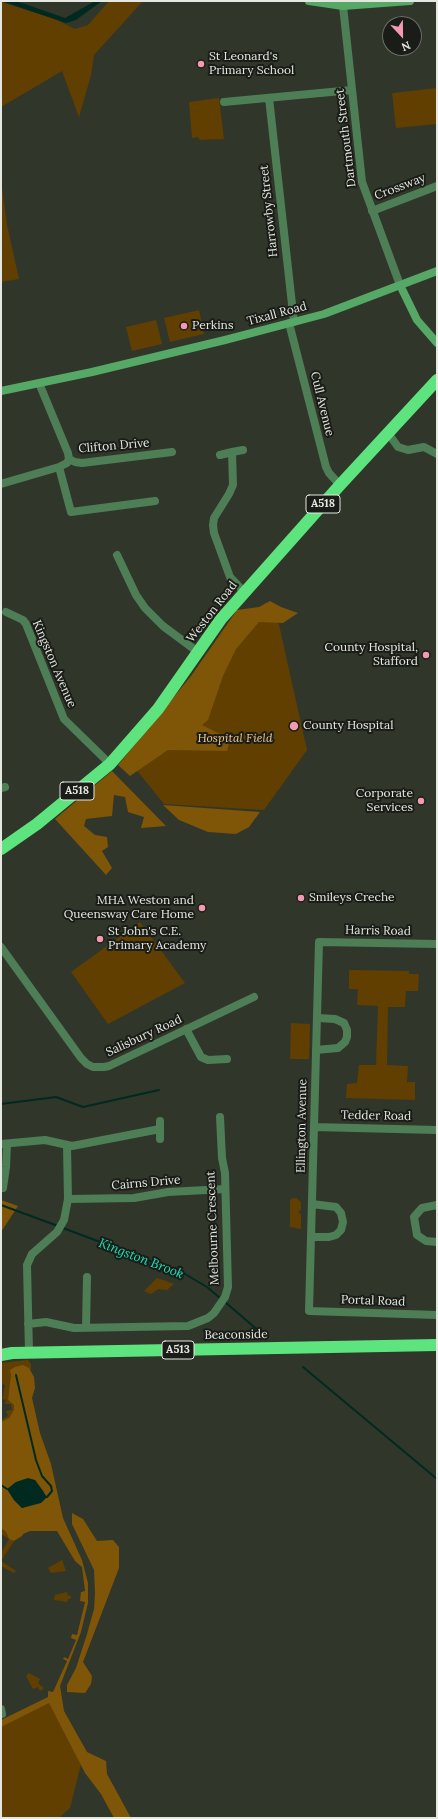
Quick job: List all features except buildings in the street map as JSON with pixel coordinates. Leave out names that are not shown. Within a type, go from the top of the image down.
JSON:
[{"type":"highway","name":"Weston Road","points":[[1,849],[37,824],[110,764],[158,709],[221,619],[340,485],[437,380]]},
{"type":"highway","name":"Beaconside","points":[[5,1353],[437,1345]]},
{"type":"street","points":[[309,1],[343,6],[410,1]]},
{"type":"street","name":"Dartmouth Street","points":[[343,6],[362,182],[400,285]]},
{"type":"street","points":[[224,102],[352,90]]},
{"type":"street","name":"Harrowby Street","points":[[269,98],[291,323]]},
{"type":"street","name":"Crossway","points":[[372,211],[437,186]]},
{"type":"street","name":"Tixall Road","points":[[1,390],[174,353],[324,314],[437,271]]},
{"type":"street","points":[[400,285],[417,320],[437,343]]},
{"type":"street","name":"Cull Avenue","points":[[291,323],[326,467],[329,473],[340,485]]},
{"type":"street","name":"Clifton Drive","points":[[38,383],[68,453],[69,459],[82,463],[172,452]]},
{"type":"street","points":[[388,433],[398,447],[408,450],[424,447],[437,454]]},
{"type":"street","points":[[220,454],[243,450]]},
{"type":"street","points":[[232,452],[233,485],[230,494],[214,518],[214,533],[230,577],[245,593]]},
{"type":"street","points":[[1,484],[58,467],[67,463],[69,459]]},
{"type":"street","points":[[58,467],[71,512],[155,502]]},
{"type":"street","points":[[117,555],[136,595],[145,608],[163,626],[198,652]]},
{"type":"street","name":"Kingston Avenue","points":[[6,612],[23,620],[26,624],[64,719],[110,764]]},
{"type":"street","name":"Harris Road","points":[[319,942],[437,944]]},
{"type":"street","name":"Ellington Avenue","points":[[309,1312],[319,942]]},
{"type":"street","name":"Salisbury Road","points":[[2,952],[81,1058],[93,1067],[109,1066],[254,997]]},
{"type":"street","points":[[316,1050],[338,1048],[345,1042],[347,1037],[347,1030],[344,1024],[335,1019],[318,1018]]},
{"type":"street","points":[[186,1029],[201,1057],[208,1060],[227,1059]]},
{"type":"street","name":"Melbourne Crescent","points":[[28,1324],[46,1322],[67,1327],[86,1328],[188,1326],[208,1318],[225,1297],[228,1287],[225,1173],[221,1148],[220,1117]]},
{"type":"street","points":[[3,1188],[6,1167],[4,1144],[45,1140],[67,1146],[118,1138],[160,1125],[160,1139]]},
{"type":"street","name":"Tedder Road","points":[[314,1127],[437,1130]]},
{"type":"street","points":[[29,1353],[27,1273],[29,1260],[37,1248],[57,1232],[64,1220],[68,1199],[67,1146]]},
{"type":"street","name":"Cairns Drive","points":[[68,1199],[134,1198],[168,1192],[225,1189]]},
{"type":"street","points":[[312,1204],[336,1207],[341,1212],[343,1222],[341,1230],[336,1235],[329,1237],[312,1237]]},
{"type":"street","points":[[437,1205],[422,1208],[414,1217],[417,1235],[426,1240],[437,1242]]},
{"type":"street","points":[[86,1328],[87,1277]]},
{"type":"street","name":"Portal Road","points":[[309,1312],[437,1315]]},
{"type":"green space","points":[[109,1],[143,1],[94,55],[91,75],[79,117],[62,71],[1,107],[1,2],[53,18],[75,29],[88,25]]},
{"type":"green space","points":[[437,88],[437,124],[396,128],[392,93]]},
{"type":"green space","points":[[219,98],[224,139],[200,140],[198,137],[192,138],[189,102]]},
{"type":"green space","points":[[1,180],[7,225],[19,279],[1,282]]},
{"type":"green space","name":"Perkins","points":[[199,310],[204,334],[170,342],[164,318]]},
{"type":"green space","name":"Perkins","points":[[156,320],[162,344],[132,351],[126,327]]},
{"type":"green space","name":"Hospital Field","points":[[265,603],[276,611],[307,750],[264,810],[164,804],[134,767],[193,686]]},
{"type":"green space","points":[[140,922],[185,983],[108,1024],[71,972]]},
{"type":"green space","points":[[349,970],[409,971],[409,974],[419,974],[418,991],[406,991],[405,1007],[388,1007],[387,1065],[408,1066],[407,1082],[415,1082],[415,1100],[346,1098],[347,1084],[357,1083],[359,1065],[376,1065],[378,1006],[357,1005],[358,989],[349,989]]},
{"type":"green space","points":[[291,1023],[310,1024],[309,1059],[290,1059]]},
{"type":"green space","points":[[296,1198],[301,1202],[301,1210],[298,1211],[301,1215],[301,1229],[290,1227],[290,1200]]},
{"type":"green space","points":[[157,1278],[174,1284],[167,1290],[158,1289],[151,1294],[144,1291]]},
{"type":"green space","points":[[28,1360],[31,1364],[31,1371],[29,1368],[12,1375],[8,1400],[14,1405],[14,1411],[9,1418],[1,1422],[1,1420],[8,1416],[6,1411],[12,1410],[11,1404],[5,1404],[6,1400],[2,1399],[5,1385],[1,1384],[1,1363]]},
{"type":"green space","points":[[1,1528],[6,1532],[9,1539],[1,1534]]},
{"type":"green space","points":[[9,1539],[14,1541],[1,1561],[1,1553]]},
{"type":"green space","points":[[62,1560],[66,1571],[51,1573],[48,1568]]},
{"type":"green space","points":[[1,1561],[16,1571],[14,1573],[1,1566]]},
{"type":"green space","points":[[67,1592],[68,1596],[71,1595],[67,1602],[54,1600],[55,1595]]},
{"type":"green space","points":[[29,1673],[40,1679],[38,1683],[44,1688],[42,1690],[40,1691],[38,1687],[33,1689],[26,1676]]},
{"type":"green space","points":[[50,1699],[81,1764],[70,1808],[59,1818],[1,1818],[1,1723]]},
{"type":"shaded area","points":[[270,601],[298,613],[283,623],[259,622],[236,649],[223,676],[208,720],[202,725],[230,739],[227,751],[168,750],[130,776],[118,765],[191,676],[237,610],[259,607]]},
{"type":"shaded area","points":[[112,771],[166,826],[141,828],[144,817],[128,812],[125,797],[114,795],[112,816],[86,819],[84,826],[95,835],[107,837],[108,847],[102,851],[112,868],[106,875],[55,819]]},
{"type":"shaded area","points":[[163,805],[260,812],[249,827],[236,834],[208,832],[179,820]]},
{"type":"shaded area","points":[[1,1200],[18,1206],[1,1232]]},
{"type":"shaded area","points":[[23,1365],[29,1368],[34,1377],[35,1388],[32,1398],[40,1433],[51,1464],[63,1518],[82,1560],[88,1583],[88,1603],[81,1632],[60,1686],[64,1711],[87,1752],[106,1761],[107,1774],[131,1818],[114,1818],[101,1794],[85,1773],[49,1703],[1,1727],[1,1720],[48,1697],[48,1691],[53,1692],[67,1661],[63,1659],[64,1657],[68,1659],[76,1640],[71,1638],[72,1634],[77,1635],[85,1602],[80,1601],[81,1592],[85,1591],[82,1567],[75,1561],[57,1531],[30,1531],[14,1541],[9,1539],[6,1532],[1,1528],[1,1422],[9,1418],[14,1410],[14,1405],[8,1400],[11,1375],[10,1370]],"holes":[[[35,1480],[44,1492],[30,1505],[22,1508],[14,1500],[7,1489]]]},
{"type":"shaded area","points":[[72,1513],[83,1519],[97,1541],[113,1540],[119,1547],[119,1568],[83,1662],[92,1676],[91,1684],[85,1693],[67,1692],[67,1685],[76,1668],[87,1634],[94,1609],[95,1593],[94,1570],[72,1524]]},
{"type":"water","points":[[1,1],[14,1],[65,18],[95,1],[102,1],[76,20],[66,23]]},
{"type":"water","points":[[28,1478],[35,1480],[47,1497],[41,1503],[22,1508],[14,1500],[7,1489],[16,1482]]},
{"type":"waterway","points":[[1,1104],[56,1097],[83,1107],[159,1090]]},
{"type":"waterway","name":"Kingston Brook","points":[[1,1205],[58,1226]]},
{"type":"waterway","name":"Kingston Brook","points":[[63,1228],[185,1274],[207,1287],[220,1298]]},
{"type":"waterway","name":"Kingston Brook","points":[[225,1302],[267,1338]]},
{"type":"waterway","name":"Kingston Brook","points":[[303,1367],[437,1479]]},
{"type":"waterway","points":[[16,1375],[36,1460],[42,1476],[51,1486],[52,1491],[47,1497]]},
{"type":"waterway","points":[[1,1485],[7,1489]]},
{"type":"place","name":"St Leonard's Primary School","points":[[201,64]]},
{"type":"place","name":"Perkins","points":[[184,326]]},
{"type":"place","name":"County Hospital, Stafford","points":[[426,655]]},
{"type":"place","name":"County Hospital","points":[[294,726]]},
{"type":"place","name":"Corporate Services","points":[[421,801]]},
{"type":"place","name":"Smileys Creche","points":[[301,898]]},
{"type":"place","name":"MHA Weston and Queensway Care Home","points":[[202,908]]},
{"type":"place","name":"St John's C.E. Primary Academy","points":[[100,939]]}]
